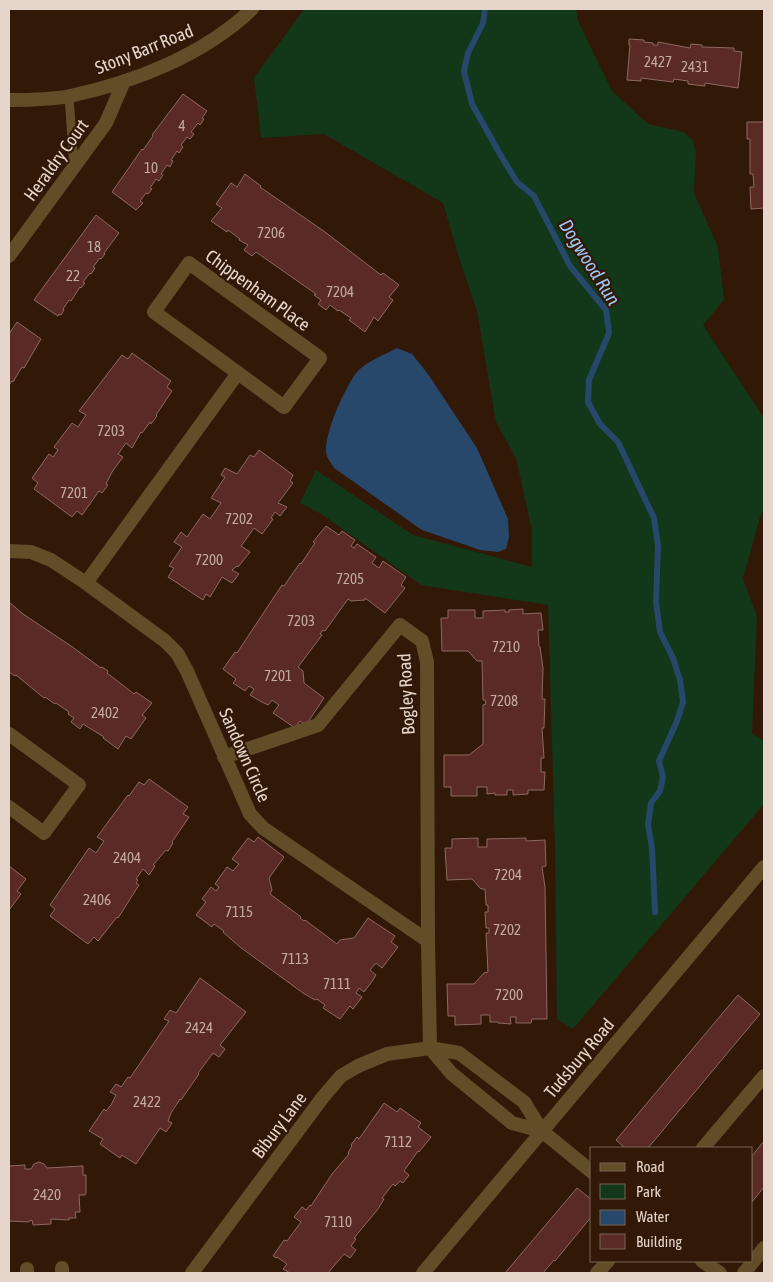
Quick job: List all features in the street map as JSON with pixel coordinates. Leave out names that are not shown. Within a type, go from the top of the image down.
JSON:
[{"type":"street","name":"Stony Barr Road","points":[[9,100],[35,100],[69,96],[124,81],[168,64],[205,45],[252,9]]},
{"type":"street","name":"Heraldry Court","points":[[9,256],[106,123],[124,81]]},
{"type":"street","name":"Chippenham Place","points":[[189,263],[320,358],[284,407],[238,373],[154,312],[189,263]]},
{"type":"street","points":[[86,583],[238,373]]},
{"type":"street","name":"Sandown Circle","points":[[9,551],[31,552],[51,560],[86,583],[165,641],[178,654],[187,671],[250,814],[263,828],[428,941]]},
{"type":"street","name":"Bogley Road","points":[[224,757],[318,725],[400,625],[422,641],[427,662],[428,941]]},
{"type":"street","points":[[9,734],[79,785],[44,833],[9,807]]},
{"type":"street","name":"Tudsbury Road","points":[[423,1273],[764,867]]},
{"type":"street","points":[[428,941],[430,1048],[451,1073],[512,1123],[542,1131]]},
{"type":"street","points":[[430,1048],[458,1053],[524,1102],[542,1131],[590,1170]]},
{"type":"street","name":"Bibury Lane","points":[[192,1273],[323,1097],[341,1076],[358,1066],[387,1054],[430,1048]]},
{"type":"street","points":[[704,1147],[764,1076]]},
{"type":"street","points":[[476,1094],[490,1077]]},
{"type":"street","points":[[753,1262],[764,1248]]},
{"type":"street","points":[[597,1273],[607,1262]]},
{"type":"street","points":[[704,1262],[720,1273]]},
{"type":"street","points":[[744,1273],[753,1262]]},
{"type":"lane","points":[[69,96],[74,168]]},
{"type":"green space","points":[[304,9],[576,9],[578,21],[612,91],[648,124],[684,132],[693,141],[696,153],[694,193],[718,247],[724,300],[703,325],[764,418],[764,508],[743,579],[757,616],[752,734],[764,741],[764,804],[573,1029],[557,1019],[555,849],[548,605],[421,585],[323,515],[300,503],[316,470],[413,535],[532,567],[532,531],[516,458],[496,422],[477,311],[443,203],[324,134],[261,138],[254,78]]},
{"type":"water","points":[[397,348],[412,354],[428,374],[477,448],[508,519],[509,537],[506,549],[498,552],[480,550],[422,530],[334,468],[329,460],[326,451],[329,433],[337,410],[352,379],[357,372],[376,358]]},
{"type":"building","points":[[629,39],[644,40],[644,42],[653,43],[653,45],[658,45],[658,42],[690,48],[691,44],[702,45],[702,47],[734,48],[734,51],[742,52],[738,88],[705,83],[705,86],[688,84],[688,81],[674,79],[673,82],[641,78],[641,81],[627,80]]},
{"type":"building","points":[[183,94],[207,111],[202,118],[204,119],[191,132],[194,134],[190,139],[187,137],[181,145],[183,147],[179,153],[177,151],[171,160],[173,161],[170,167],[167,165],[159,181],[156,179],[150,188],[152,189],[140,201],[143,203],[136,210],[112,192]]},
{"type":"building","points":[[747,122],[764,122],[764,208],[751,209],[750,187],[754,187],[753,174],[750,174],[750,139],[747,139]]},
{"type":"building","points":[[245,174],[381,275],[383,273],[399,285],[389,297],[393,300],[378,321],[374,317],[365,332],[349,320],[351,318],[339,310],[330,305],[326,310],[318,304],[321,300],[314,295],[316,294],[256,252],[252,256],[244,250],[248,245],[228,230],[227,232],[211,221],[222,208],[216,204],[231,183],[237,187]]},
{"type":"building","points":[[96,215],[119,233],[105,254],[93,267],[95,268],[83,282],[85,283],[71,301],[69,300],[61,315],[59,314],[58,316],[34,300]]},
{"type":"building","points":[[17,322],[41,339],[24,368],[22,367],[9,385],[9,334]]},
{"type":"building","points":[[132,353],[171,381],[167,387],[172,391],[157,416],[141,432],[132,448],[126,443],[118,454],[123,457],[112,472],[106,484],[108,485],[102,493],[99,491],[82,515],[77,511],[72,517],[34,489],[38,483],[32,478],[49,454],[53,457],[58,450],[54,447],[72,423],[78,427],[86,415],[79,411],[122,355],[128,359]]},
{"type":"building","points":[[259,450],[293,475],[290,481],[293,483],[278,503],[287,507],[280,516],[275,512],[271,518],[273,519],[262,534],[254,528],[241,546],[250,552],[238,567],[232,570],[239,574],[232,583],[222,577],[210,597],[206,594],[203,600],[168,577],[174,568],[169,566],[182,547],[174,542],[181,532],[187,537],[203,514],[210,519],[221,503],[211,498],[225,477],[221,475],[225,468],[237,474],[250,455],[254,457]]},
{"type":"building","points":[[326,526],[339,535],[342,531],[355,540],[351,546],[354,548],[357,544],[376,557],[372,563],[379,568],[383,561],[406,577],[401,585],[405,588],[385,613],[365,598],[365,600],[351,601],[348,599],[325,631],[323,630],[320,634],[322,635],[298,667],[303,671],[304,683],[324,698],[306,725],[300,721],[295,728],[273,713],[279,705],[272,700],[268,705],[250,695],[254,689],[249,686],[245,691],[233,683],[236,679],[223,669],[235,652],[237,653],[282,585],[284,586],[301,564],[315,543],[313,542]]},
{"type":"building","points":[[9,602],[23,614],[108,671],[107,673],[134,694],[136,692],[152,703],[142,715],[146,718],[131,739],[126,736],[118,749],[104,737],[83,724],[80,729],[71,722],[74,718],[68,714],[69,712],[56,703],[44,698],[16,675],[9,672]]},
{"type":"building","points":[[523,609],[523,614],[541,613],[543,630],[538,630],[543,668],[542,699],[545,699],[544,728],[542,728],[544,758],[541,758],[541,772],[545,772],[544,790],[528,790],[528,794],[513,795],[513,790],[507,790],[507,795],[495,795],[495,793],[487,794],[487,787],[477,787],[477,796],[451,796],[451,787],[444,787],[444,755],[469,755],[483,744],[483,705],[486,704],[485,700],[483,700],[482,661],[477,661],[468,651],[442,651],[441,618],[448,618],[448,610],[475,610],[475,618],[483,618],[483,611],[505,610],[505,612],[509,612],[509,610]]},
{"type":"building","points":[[149,779],[188,807],[183,814],[189,817],[168,851],[166,850],[153,865],[155,866],[149,875],[143,869],[136,879],[138,880],[136,883],[139,885],[118,918],[98,941],[94,937],[88,944],[50,916],[55,909],[50,905],[89,848],[96,853],[104,841],[97,837],[128,795],[139,782],[144,785]]},
{"type":"building","points":[[258,837],[284,857],[269,878],[272,890],[270,894],[304,921],[337,944],[340,940],[354,938],[368,918],[395,936],[391,942],[398,947],[382,968],[376,963],[370,970],[376,975],[373,980],[364,992],[359,988],[356,993],[362,997],[353,1009],[350,1006],[340,1019],[323,1008],[325,1005],[317,999],[315,1000],[303,993],[240,947],[224,931],[214,924],[212,927],[196,915],[206,902],[202,899],[211,887],[216,891],[219,887],[215,884],[227,867],[233,871],[239,864],[232,859],[248,838],[254,842]]},
{"type":"building","points":[[478,838],[478,847],[487,847],[487,839],[526,838],[526,841],[545,840],[546,866],[542,867],[545,887],[547,1019],[532,1019],[531,1023],[516,1023],[516,1017],[510,1017],[511,1024],[490,1022],[490,1015],[481,1015],[481,1024],[455,1025],[455,1016],[448,1016],[447,984],[474,984],[484,973],[488,972],[486,933],[489,933],[489,928],[486,928],[485,912],[488,912],[488,905],[486,905],[485,889],[481,889],[472,879],[447,880],[445,848],[452,848],[452,839]]},
{"type":"building","points":[[9,866],[26,879],[17,891],[21,894],[9,910]]},
{"type":"building","points":[[200,978],[246,1012],[220,1045],[225,1049],[219,1057],[213,1053],[180,1099],[171,1113],[168,1121],[172,1123],[166,1132],[160,1128],[136,1164],[122,1155],[120,1158],[100,1144],[103,1139],[89,1131],[104,1109],[106,1111],[111,1105],[116,1095],[110,1092],[116,1084],[121,1087],[128,1077],[130,1078],[169,1021],[164,1019],[170,1010],[176,1013]]},
{"type":"building","points":[[738,995],[760,1014],[649,1147],[624,1147],[616,1140]]},
{"type":"building","points":[[384,1103],[397,1112],[400,1108],[421,1123],[418,1127],[431,1137],[404,1171],[409,1175],[403,1183],[400,1181],[395,1186],[393,1184],[382,1198],[384,1199],[378,1209],[354,1238],[356,1239],[351,1246],[356,1250],[350,1258],[344,1254],[328,1273],[290,1273],[283,1269],[287,1264],[273,1256],[284,1240],[287,1241],[301,1222],[294,1217],[302,1207],[306,1210],[311,1206],[332,1174],[349,1154],[351,1145],[357,1137],[359,1139]]},
{"type":"building","points":[[764,1141],[764,1187],[753,1201],[753,1155]]},
{"type":"building","points":[[39,1162],[47,1168],[83,1166],[83,1175],[86,1175],[86,1193],[85,1195],[79,1195],[80,1212],[75,1212],[76,1218],[69,1218],[69,1220],[51,1219],[51,1224],[33,1225],[32,1220],[29,1222],[9,1221],[9,1166],[25,1165],[25,1169],[31,1169],[34,1164]]},
{"type":"building","points":[[577,1188],[590,1198],[590,1218],[543,1273],[505,1273]]},
{"type":"waterway","name":"Dogwood Run","points":[[485,9],[483,23],[468,53],[464,71],[472,104],[517,182],[534,196],[570,266],[606,310],[609,333],[589,380],[588,402],[600,424],[618,442],[654,518],[658,546],[656,602],[660,632],[673,658],[680,680],[683,702],[677,721],[659,761],[663,777],[660,791],[651,803],[648,825],[652,848],[655,912]]}]
